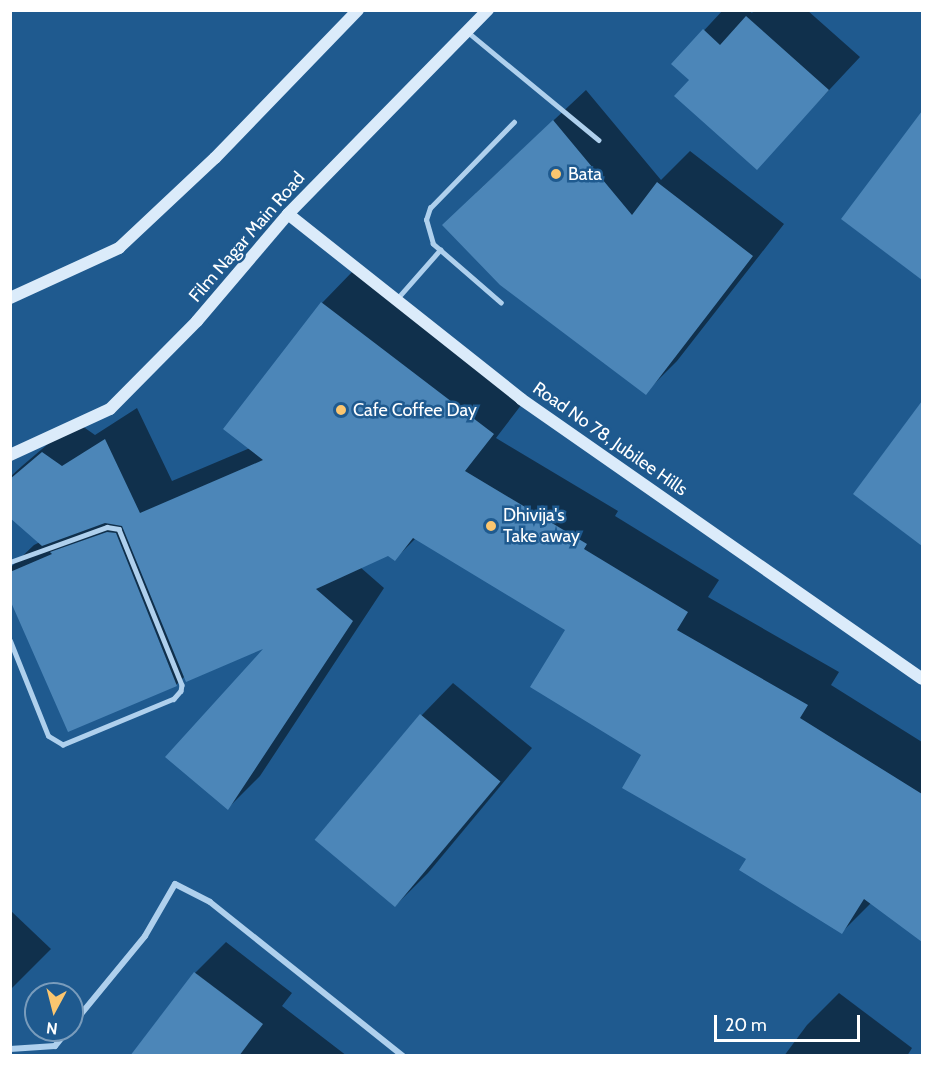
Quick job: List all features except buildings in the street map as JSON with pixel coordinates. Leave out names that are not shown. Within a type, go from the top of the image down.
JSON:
[{"type":"main road","points":[[10,298],[120,248],[215,158],[358,10]]},
{"type":"main road","name":"Film Nagar Main Road","points":[[10,455],[110,409],[197,321],[288,214],[488,10]]},
{"type":"main road","name":"Road No 78, Jubilee Hills","points":[[288,214],[521,399],[922,679]]},
{"type":"street","points":[[84,1010],[145,936],[176,884],[210,902],[403,1056]]},
{"type":"street","points":[[10,1049],[55,1046],[58,1042]]},
{"type":"lane","points":[[467,31],[598,140]]},
{"type":"lane","points":[[501,303],[433,244],[426,220],[430,208],[514,122]]},
{"type":"lane","points":[[396,300],[440,250]]},
{"type":"lane","points":[[10,562],[107,526],[119,529],[182,685],[181,691],[174,699],[63,745],[48,736],[10,641]]},
{"type":"place","name":"Bata","points":[[556,174]]},
{"type":"place","name":"Cafe Coffee Day","points":[[341,410]]},
{"type":"place","name":"Dhivija's Take away","points":[[491,526]]}]
